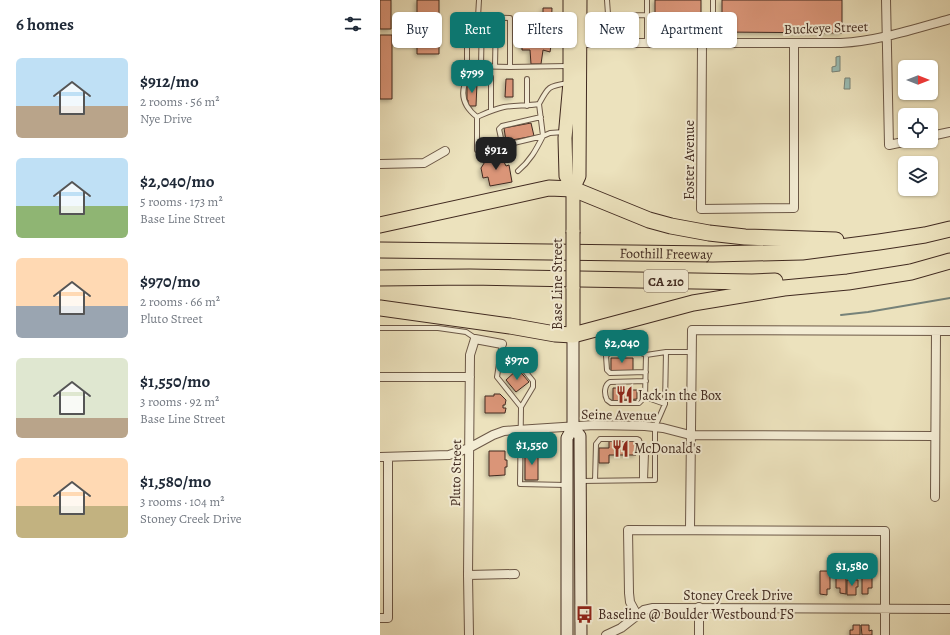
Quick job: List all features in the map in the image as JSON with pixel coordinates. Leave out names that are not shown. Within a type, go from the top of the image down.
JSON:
[{"type":"highway","points":[[380,225],[549,188],[573,189],[650,220],[694,230],[745,237],[879,242]]},
{"type":"highway","name":"Foothill Freeway","points":[[380,250],[713,254],[802,252],[925,235],[950,229]]},
{"type":"highway","points":[[380,308],[510,326],[554,334],[573,335],[693,303],[784,288],[848,282],[911,272],[950,260]]},
{"type":"highway","name":"Foothill Freeway","points":[[380,278],[470,277],[752,282],[840,276],[950,260]]},
{"type":"main road","name":"Base Line Street","points":[[573,1],[574,33],[580,43],[566,132],[566,176],[573,189]]},
{"type":"main road","name":"Base Line Street","points":[[567,635],[567,438],[573,427],[573,189],[579,176],[575,82],[570,66],[573,1]]},
{"type":"main road","name":"Base Line Street","points":[[573,427],[580,436],[581,635]]},
{"type":"main road","points":[[566,537],[572,537],[575,540],[576,572],[581,581]]},
{"type":"street","points":[[886,0],[889,145],[898,143]]},
{"type":"street","name":"Buckeye Street","points":[[737,43],[861,42],[950,19]]},
{"type":"street","name":"Buckeye Street","points":[[580,43],[646,43]]},
{"type":"street","name":"Foster Avenue","points":[[702,48],[701,209],[794,208],[794,43]]},
{"type":"street","points":[[938,135],[950,132]]},
{"type":"street","points":[[380,164],[424,163],[445,151]]},
{"type":"street","points":[[690,529],[692,330],[950,331]]},
{"type":"street","points":[[935,497],[936,330]]},
{"type":"street","points":[[475,339],[502,344]]},
{"type":"street","name":"Pluto Street","points":[[469,635],[468,575],[470,355],[475,339]]},
{"type":"street","points":[[380,377],[470,377]]},
{"type":"street","name":"Seine Avenue","points":[[384,457],[449,455],[469,448],[504,431],[594,425],[655,427],[690,435],[935,436]]},
{"type":"street","points":[[384,457],[384,618]]},
{"type":"street","points":[[637,615],[630,602],[629,593],[628,530],[690,529],[885,531],[885,635]]},
{"type":"street","points":[[468,575],[515,574]]},
{"type":"street","points":[[699,607],[699,635]]},
{"type":"street","name":"Stoney Creek Drive","points":[[606,635],[621,628],[644,610],[653,608],[950,609]]},
{"type":"lane","points":[[479,0],[480,12]]},
{"type":"lane","points":[[607,0],[607,9],[610,16],[647,15],[646,43]]},
{"type":"lane","points":[[647,0],[647,12]]},
{"type":"lane","points":[[713,0],[713,12]]},
{"type":"lane","points":[[505,18],[510,18],[510,67]]},
{"type":"lane","points":[[466,48],[466,66],[570,66]]},
{"type":"lane","points":[[481,48],[481,66]]},
{"type":"lane","points":[[496,48],[496,66]]},
{"type":"lane","points":[[477,150],[477,117],[468,109],[464,102],[465,84],[467,78],[470,76],[485,75],[491,77],[491,110]]},
{"type":"lane","points":[[527,79],[527,106]]},
{"type":"lane","points":[[518,171],[534,155],[543,136],[539,104],[546,91],[552,86],[575,82]]},
{"type":"lane","points":[[477,117],[491,110],[505,107],[539,104]]},
{"type":"lane","points":[[541,117],[502,126],[499,129],[502,143],[506,145],[550,133],[566,132]]},
{"type":"lane","points":[[380,328],[438,328],[466,332],[475,339]]},
{"type":"lane","points":[[502,344],[497,377],[521,407]]},
{"type":"lane","points":[[646,372],[610,373],[607,370],[606,356],[609,353],[632,349],[646,356],[666,352],[691,352]]},
{"type":"lane","points":[[580,481],[655,480],[655,427],[665,404],[666,352]]},
{"type":"lane","points":[[646,356],[646,381],[645,397],[639,403],[611,403],[606,400],[605,393],[607,383],[646,381]]},
{"type":"lane","points":[[499,360],[517,361],[533,381],[533,387],[521,407],[520,484],[567,485]]},
{"type":"lane","points":[[645,397],[665,404]]},
{"type":"lane","points":[[595,481],[596,444],[600,439],[637,439],[642,449],[646,452],[644,480]]},
{"type":"water","points":[[840,56],[840,71],[832,72],[832,67],[836,66],[836,57]]},
{"type":"water","points":[[845,78],[850,78],[850,89],[844,89]]},
{"type":"building","points":[[380,0],[391,0],[391,29],[380,29]]},
{"type":"building","points":[[417,0],[439,0],[439,12],[417,12]]},
{"type":"building","points":[[655,0],[701,0],[701,12],[655,12]]},
{"type":"building","points":[[722,0],[842,0],[842,33],[737,32],[737,12],[722,12]]},
{"type":"building","points":[[543,8],[552,8],[552,12],[543,12]]},
{"type":"building","points":[[380,35],[392,35],[392,99],[380,99]]},
{"type":"building","points":[[417,48],[439,48],[439,54],[417,54]]},
{"type":"building","points":[[522,48],[551,48],[550,52],[543,50],[541,64],[531,64],[530,50],[522,50]]},
{"type":"building","points":[[506,79],[513,79],[513,97],[505,97]]},
{"type":"building","points":[[477,83],[476,106],[468,106],[467,84]]},
{"type":"building","points":[[531,123],[534,136],[506,141],[504,128]]},
{"type":"building","points":[[489,152],[504,162],[506,166],[509,165],[512,182],[490,186],[488,177],[483,178],[481,168],[488,157],[486,156]]},
{"type":"building","points":[[611,358],[633,358],[633,371],[611,371]]},
{"type":"building","points":[[518,369],[529,382],[516,392],[506,380]]},
{"type":"building","name":"Jack in the Box","points":[[613,388],[637,390],[637,399],[613,401]]},
{"type":"building","points":[[494,394],[500,394],[506,400],[505,405],[503,405],[503,408],[506,408],[505,413],[485,413],[485,396],[494,396]]},
{"type":"building","points":[[609,441],[636,441],[636,455],[609,455],[609,463],[599,463],[599,448],[609,448]]},
{"type":"building","points":[[489,451],[505,451],[507,467],[505,467],[505,475],[489,476]]},
{"type":"building","points":[[525,451],[538,451],[538,480],[525,480]]},
{"type":"building","points":[[820,571],[830,571],[830,589],[827,589],[827,595],[820,594]]},
{"type":"building","points":[[836,574],[846,575],[846,594],[840,593],[840,588],[836,588]]},
{"type":"building","points":[[862,575],[872,575],[872,588],[868,588],[868,594],[862,594]]},
{"type":"building","points":[[847,580],[858,580],[856,595],[847,595]]},
{"type":"building","points":[[853,625],[860,625],[860,635],[850,635],[850,630],[853,630]]},
{"type":"building","points":[[861,625],[869,625],[869,631],[872,630],[872,635],[862,635]]},
{"type":"waterway","points":[[841,315],[950,298]]},
{"type":"place","name":"Jack in the Box","points":[[625,395]]},
{"type":"place","name":"McDonald's","points":[[621,448]]},
{"type":"place","name":"Baseline @ Boulder Westbound FS","points":[[585,614]]}]
